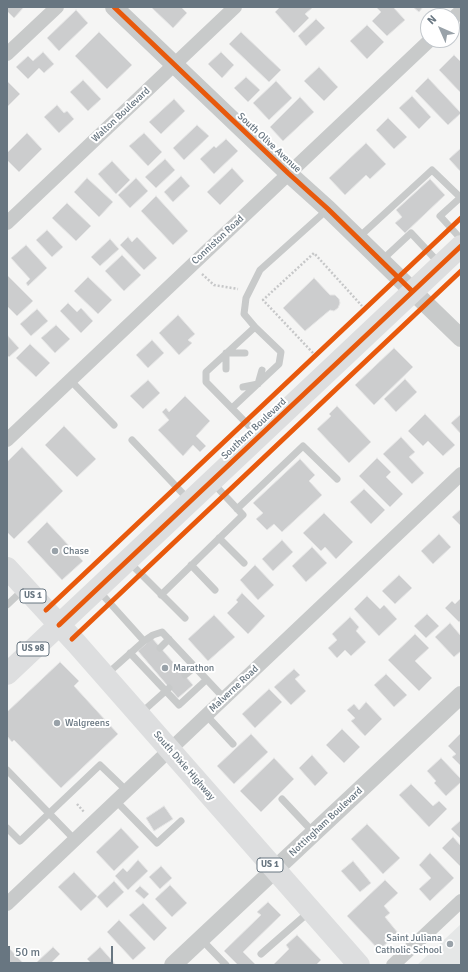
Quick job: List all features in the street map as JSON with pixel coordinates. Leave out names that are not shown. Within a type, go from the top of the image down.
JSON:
[{"type":"main road","name":"Southern Boulevard","points":[[7,674],[461,246]]},
{"type":"main road","name":"South Dixie Highway","points":[[7,568],[139,714],[359,965]]},
{"type":"street","points":[[7,54],[57,7]]},
{"type":"street","name":"South Olive Avenue","points":[[114,7],[288,173],[328,209],[357,239],[461,338]]},
{"type":"street","name":"Walton Boulevard","points":[[7,223],[235,7]]},
{"type":"street","name":"Conniston Road","points":[[7,440],[421,48]]},
{"type":"street","name":"Malverne Road","points":[[7,904],[461,474]]},
{"type":"street","name":"Nottingham Boulevard","points":[[173,965],[461,694]]},
{"type":"street","points":[[393,965],[461,901]]},
{"type":"lane","points":[[357,239],[432,170],[460,197],[440,216],[461,239]]},
{"type":"lane","points":[[232,408],[279,364],[281,352],[244,314],[246,298],[260,270],[328,209]]},
{"type":"lane","points":[[381,261],[411,233],[441,265]]},
{"type":"lane","points":[[255,327],[206,372],[206,382],[259,436]]},
{"type":"lane","points":[[226,353],[245,353]]},
{"type":"lane","points":[[226,353],[226,369]]},
{"type":"lane","points":[[258,384],[262,370]]},
{"type":"lane","points":[[70,380],[114,425]]},
{"type":"lane","points":[[243,387],[258,384]]},
{"type":"lane","points":[[132,440],[190,501]]},
{"type":"lane","points":[[238,509],[303,446],[337,479]]},
{"type":"lane","points":[[161,595],[243,515],[211,481]]},
{"type":"lane","points":[[219,538],[244,563]]},
{"type":"lane","points":[[127,561],[185,618]]},
{"type":"lane","points":[[191,565],[215,590]]},
{"type":"lane","points":[[7,605],[26,588]]},
{"type":"lane","points":[[97,589],[144,641]]},
{"type":"lane","points":[[105,676],[153,634],[162,632],[224,698]]},
{"type":"lane","points":[[160,648],[169,639]]},
{"type":"lane","points":[[130,653],[144,663],[179,705],[206,680]]},
{"type":"lane","points":[[185,675],[195,667]]},
{"type":"lane","points":[[139,714],[168,690]]},
{"type":"lane","points":[[206,716],[233,744]]},
{"type":"lane","points":[[7,828],[20,841],[100,765],[126,790]]},
{"type":"lane","points":[[7,770],[75,840]]},
{"type":"lane","points":[[282,799],[315,833]]},
{"type":"lane","points":[[116,801],[156,843],[181,821]]},
{"type":"lane","points":[[261,954],[310,910]]},
{"type":"lane","points":[[201,939],[226,965]]},
{"type":"path","points":[[263,300],[314,253],[364,307],[361,312]]},
{"type":"path","points":[[202,274],[214,285],[238,289]]},
{"type":"path","points":[[260,298],[314,354],[320,351]]},
{"type":"path","points":[[77,804],[85,813]]},
{"type":"shaded area","name":"Saint Juliana Catholic School","points":[[461,924],[461,965],[417,965]]},
{"type":"building","points":[[7,7],[24,7],[14,18],[7,11]]},
{"type":"building","points":[[151,7],[181,7],[187,13],[173,28]]},
{"type":"building","points":[[280,7],[312,8],[305,14],[309,18],[294,33],[275,12]]},
{"type":"building","points":[[376,7],[393,7],[405,20],[387,36],[372,21],[381,12]]},
{"type":"building","points":[[413,7],[423,7],[420,8],[419,12]]},
{"type":"building","points":[[76,10],[88,23],[59,51],[47,38]]},
{"type":"building","points":[[316,19],[325,28],[306,46],[298,36]]},
{"type":"building","points":[[367,25],[384,42],[367,59],[350,41]]},
{"type":"building","points":[[99,32],[132,65],[107,89],[75,56]]},
{"type":"building","points":[[241,32],[281,70],[269,82],[229,44]]},
{"type":"building","points":[[43,52],[54,64],[44,73],[39,68],[28,79],[16,67],[28,56],[33,61]]},
{"type":"building","points":[[221,52],[234,65],[222,78],[208,64]]},
{"type":"building","points":[[454,55],[461,62],[461,93],[439,70]]},
{"type":"building","points":[[319,67],[338,87],[324,101],[304,81]]},
{"type":"building","points":[[246,77],[260,90],[248,102],[234,88]]},
{"type":"building","points":[[428,78],[461,113],[448,125],[415,91]]},
{"type":"building","points":[[83,80],[101,99],[88,111],[70,92]]},
{"type":"building","points":[[7,81],[20,94],[7,107]]},
{"type":"building","points":[[276,81],[292,98],[269,120],[253,103]]},
{"type":"building","points":[[412,96],[431,117],[419,129],[399,108]]},
{"type":"building","points":[[300,97],[314,112],[283,141],[270,127]]},
{"type":"building","points":[[174,99],[185,111],[161,134],[149,122]]},
{"type":"building","points":[[57,105],[64,113],[67,111],[74,119],[59,133],[44,117]]},
{"type":"building","points":[[388,118],[407,137],[394,149],[376,130]]},
{"type":"building","points":[[197,125],[209,136],[184,160],[173,148]]},
{"type":"building","points":[[27,133],[42,149],[19,172],[7,160],[7,153]]},
{"type":"building","points":[[144,133],[162,152],[148,166],[129,146]]},
{"type":"building","points":[[226,139],[238,151],[214,174],[200,159],[214,146],[216,148]]},
{"type":"building","points":[[366,143],[386,164],[370,179],[366,175],[345,195],[329,178]]},
{"type":"building","points":[[461,148],[461,172],[449,159]]},
{"type":"building","points":[[165,159],[175,170],[156,188],[145,177]]},
{"type":"building","points":[[112,161],[130,180],[116,194],[98,174]]},
{"type":"building","points":[[232,168],[244,181],[220,205],[207,192]]},
{"type":"building","points":[[181,176],[190,186],[173,202],[164,192]]},
{"type":"building","points":[[87,178],[113,202],[99,217],[74,192]]},
{"type":"building","points":[[136,178],[148,191],[130,208],[118,195]]},
{"type":"building","points":[[430,179],[445,195],[405,233],[395,223],[402,217],[396,210]]},
{"type":"building","points":[[156,196],[188,231],[173,245],[141,211]]},
{"type":"building","points":[[67,203],[91,226],[76,241],[52,218]]},
{"type":"building","points":[[47,230],[63,247],[52,257],[36,240]]},
{"type":"building","points":[[128,237],[132,242],[137,237],[157,258],[144,270],[120,245]]},
{"type":"building","points":[[110,239],[119,249],[100,266],[91,257]]},
{"type":"building","points":[[26,245],[47,268],[28,286],[26,283],[30,279],[11,258]]},
{"type":"building","points":[[122,255],[141,275],[124,291],[105,271]]},
{"type":"building","points":[[7,275],[33,301],[17,316],[7,306]]},
{"type":"building","points":[[88,277],[112,300],[98,314],[74,291]]},
{"type":"building","points":[[314,278],[330,295],[335,295],[339,299],[340,303],[338,308],[334,311],[330,310],[305,331],[283,308]]},
{"type":"building","points":[[68,303],[77,312],[81,308],[93,321],[81,333],[60,311]]},
{"type":"building","points":[[37,309],[48,321],[31,336],[20,324]]},
{"type":"building","points":[[178,315],[195,334],[188,340],[192,343],[179,355],[159,333]]},
{"type":"building","points":[[56,325],[70,339],[55,353],[41,338]]},
{"type":"building","points":[[8,336],[19,348],[9,357],[7,355]]},
{"type":"building","points":[[152,340],[164,353],[148,368],[136,355]]},
{"type":"building","points":[[30,344],[50,363],[36,377],[16,358]]},
{"type":"building","points":[[394,348],[413,367],[374,405],[355,385]]},
{"type":"building","points":[[405,379],[417,392],[396,412],[384,399]]},
{"type":"building","points":[[148,380],[160,393],[143,409],[130,396]]},
{"type":"building","points":[[185,396],[210,421],[196,436],[206,446],[200,452],[193,445],[183,456],[158,430],[169,420],[162,412],[166,408],[169,412]]},
{"type":"building","points":[[337,406],[371,442],[349,463],[317,429],[331,416],[329,414]]},
{"type":"building","points":[[425,414],[455,445],[443,456],[428,441],[423,446],[408,431]]},
{"type":"building","points":[[461,414],[461,434],[451,423]]},
{"type":"building","points":[[64,426],[96,459],[77,477],[45,445]]},
{"type":"building","points":[[401,437],[415,452],[409,457],[424,473],[412,484],[383,454]]},
{"type":"building","points":[[22,447],[63,491],[14,539],[7,532],[7,462]]},
{"type":"building","points":[[377,458],[391,472],[386,477],[403,494],[390,507],[359,476]]},
{"type":"building","points":[[300,459],[315,475],[309,481],[322,495],[282,532],[274,524],[267,530],[256,519],[263,513],[253,503]]},
{"type":"building","points":[[364,489],[385,510],[371,524],[350,502]]},
{"type":"building","points":[[461,509],[461,526],[452,517]]},
{"type":"building","points":[[324,513],[353,542],[336,559],[325,547],[321,551],[303,533]]},
{"type":"building","name":"Chase","points":[[47,522],[83,561],[62,580],[27,542]]},
{"type":"building","points":[[439,534],[451,547],[433,564],[421,551]]},
{"type":"building","points":[[282,540],[293,552],[273,571],[262,559]]},
{"type":"building","points":[[312,547],[327,563],[306,582],[292,566]]},
{"type":"building","points":[[255,565],[274,585],[258,600],[240,580]]},
{"type":"building","points":[[399,575],[412,588],[395,604],[382,591]]},
{"type":"building","points":[[242,593],[265,616],[248,634],[227,613],[238,602],[236,600]]},
{"type":"building","points":[[367,596],[380,609],[384,605],[397,619],[379,636],[354,609]]},
{"type":"building","points":[[461,598],[461,621],[459,622],[445,608],[452,601],[455,604]]},
{"type":"building","points":[[427,614],[439,626],[426,638],[414,626]]},
{"type":"building","points":[[214,615],[235,637],[208,661],[188,639]]},
{"type":"building","points":[[350,617],[359,627],[356,631],[366,642],[351,656],[345,650],[337,658],[328,648],[337,640],[332,634]]},
{"type":"building","points":[[450,623],[461,636],[461,651],[454,657],[435,637]]},
{"type":"building","points":[[415,634],[429,648],[415,661],[432,678],[419,691],[388,660]]},
{"type":"building","name":"Marathon","points":[[152,638],[193,685],[178,698],[138,651]]},
{"type":"building","name":"Walgreens","points":[[60,662],[79,681],[74,686],[118,734],[61,788],[14,740],[12,742],[7,736],[7,712]]},
{"type":"building","points":[[294,669],[300,675],[295,679],[306,691],[291,705],[274,687]]},
{"type":"building","points":[[386,674],[407,695],[394,707],[374,685]]},
{"type":"building","points":[[269,689],[282,702],[255,728],[242,714]]},
{"type":"building","points":[[366,702],[382,719],[365,736],[351,721],[355,718],[347,710],[354,704],[359,710]]},
{"type":"building","points":[[342,729],[360,747],[344,763],[326,745]]},
{"type":"building","points":[[461,733],[461,766],[452,757],[456,754],[448,746]]},
{"type":"building","points":[[251,734],[268,752],[234,784],[217,766]]},
{"type":"building","points":[[312,755],[328,773],[315,786],[299,768]]},
{"type":"building","points":[[274,758],[294,779],[261,812],[240,791]]},
{"type":"building","points":[[441,758],[461,779],[461,782],[446,796],[434,783],[436,781],[427,771]]},
{"type":"building","points":[[411,784],[433,806],[439,801],[447,809],[429,827],[399,795]]},
{"type":"building","points":[[164,806],[173,819],[154,831],[146,818]]},
{"type":"building","points":[[461,820],[461,839],[451,829]]},
{"type":"building","points":[[367,824],[400,858],[383,874],[351,839]]},
{"type":"building","points":[[121,828],[139,847],[114,871],[96,852]]},
{"type":"building","points":[[453,837],[461,846],[461,867],[442,848]]},
{"type":"building","points":[[430,853],[454,878],[430,901],[419,889],[431,878],[419,865]]},
{"type":"building","points":[[138,860],[148,871],[128,890],[115,876],[123,868],[127,872]]},
{"type":"building","points":[[353,861],[371,883],[360,892],[341,871]]},
{"type":"building","points":[[161,866],[172,878],[160,889],[149,877]]},
{"type":"building","points":[[74,872],[97,896],[81,911],[58,887]]},
{"type":"building","points":[[385,880],[398,893],[384,906],[390,913],[385,917],[398,933],[379,950],[347,916]]},
{"type":"building","points":[[114,881],[124,892],[107,908],[97,897]]},
{"type":"building","points":[[170,885],[187,903],[172,917],[155,899]]},
{"type":"building","points":[[140,886],[149,894],[144,899],[135,891]]},
{"type":"building","points":[[268,902],[281,915],[243,952],[256,965],[238,965],[224,951],[261,915],[257,912]]},
{"type":"building","points":[[143,903],[167,928],[154,941],[129,915]]},
{"type":"building","points":[[119,920],[146,948],[133,960],[107,932]]},
{"type":"building","points":[[297,935],[321,960],[316,965],[273,965],[289,949],[286,945]]},
{"type":"building","points":[[7,946],[23,963],[21,965],[7,965]]},
{"type":"building","points":[[53,947],[60,954],[49,965],[40,965],[37,962]]},
{"type":"building","points":[[100,947],[116,965],[93,965],[87,959]]},
{"type":"cycle path","points":[[114,7],[288,173],[328,209],[412,291]]},
{"type":"cycle path","points":[[46,610],[461,218]]},
{"type":"cycle path","points":[[59,625],[461,246]]},
{"type":"cycle path","points":[[72,639],[461,271]]},
{"type":"place","name":"Chase","points":[[55,551]]},
{"type":"place","name":"Marathon","points":[[165,668]]},
{"type":"place","name":"Walgreens","points":[[57,723]]},
{"type":"place","name":"Saint Juliana Catholic School","points":[[450,944]]}]
